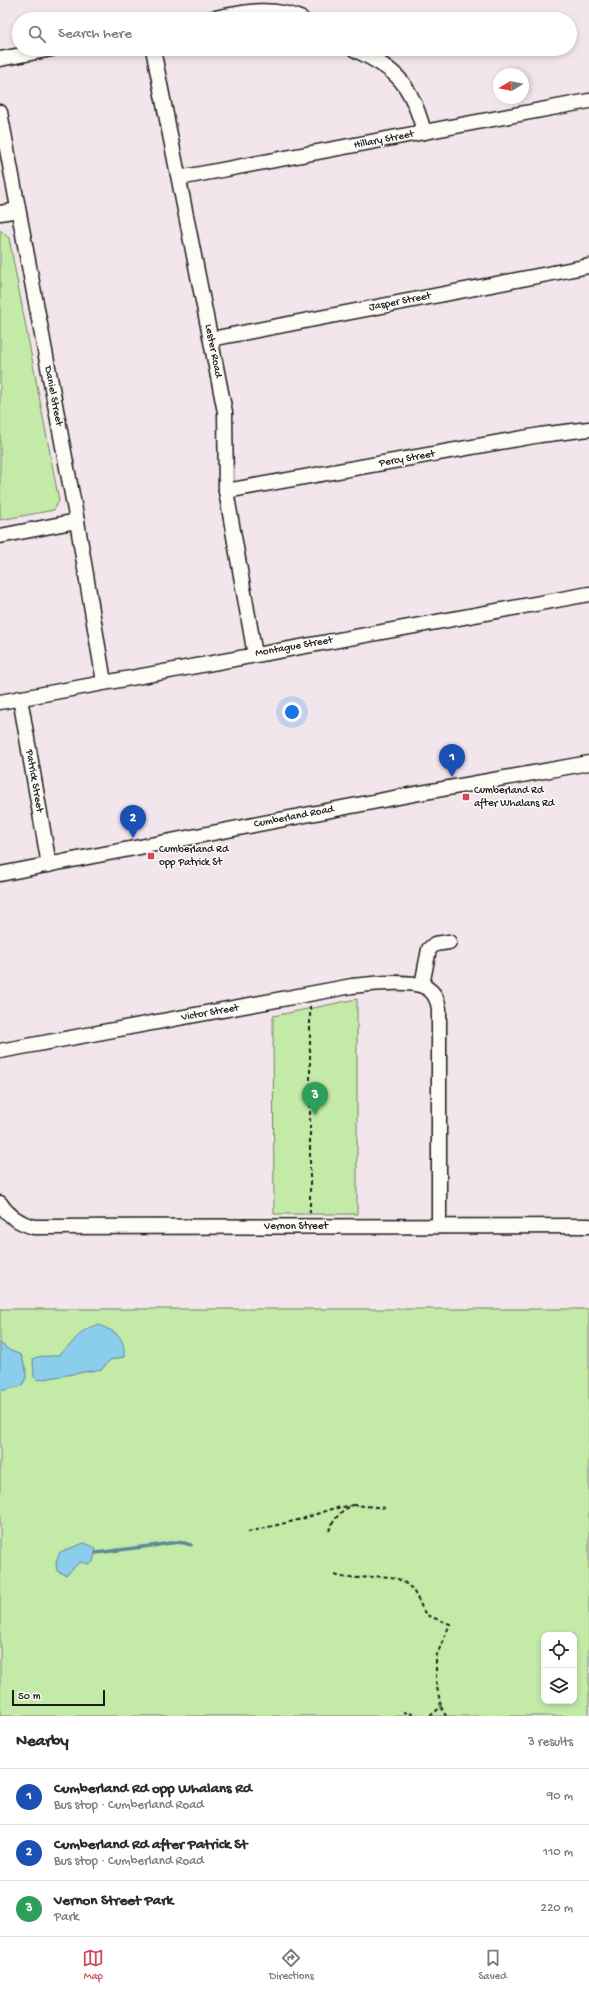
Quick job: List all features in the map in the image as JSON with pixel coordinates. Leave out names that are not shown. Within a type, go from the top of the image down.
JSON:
[{"type":"street","points":[[252,12],[264,10],[282,12]]},
{"type":"street","points":[[0,59],[16,56]]},
{"type":"street","name":"Lester Road","points":[[154,56],[225,415],[226,491],[255,655]]},
{"type":"street","points":[[366,56],[389,69],[399,78],[418,109],[424,132]]},
{"type":"street","name":"Hillary Street","points":[[179,178],[589,101]]},
{"type":"street","name":"Daniel Street","points":[[0,112],[77,521],[104,682]]},
{"type":"street","points":[[0,213],[18,210]]},
{"type":"street","name":"Jasper Street","points":[[211,339],[589,266]]},
{"type":"street","name":"Percy Street","points":[[226,491],[540,435],[589,429]]},
{"type":"street","points":[[0,536],[77,521]]},
{"type":"street","name":"Montague Street","points":[[0,702],[589,594]]},
{"type":"street","name":"Patrick Street","points":[[20,698],[49,864]]},
{"type":"street","name":"Cumberland Road","points":[[0,874],[402,796],[589,763]]},
{"type":"street","points":[[439,1226],[439,1009],[434,994],[422,985],[429,949],[435,944],[449,942]]},
{"type":"street","name":"Victor Street","points":[[0,1051],[358,985],[422,985]]},
{"type":"street","name":"Vernon Street","points":[[3,1212],[20,1222],[34,1226],[589,1226]]},
{"type":"path","points":[[310,995],[310,1227]]},
{"type":"path","points":[[329,1531],[332,1522],[343,1510],[353,1505]]},
{"type":"path","points":[[248,1532],[302,1519],[331,1509],[353,1505],[387,1508]]},
{"type":"path","points":[[335,1576],[352,1580],[383,1576],[394,1577],[411,1589],[426,1615],[450,1624],[436,1657],[436,1682],[441,1707],[446,1716]]},
{"type":"path","points":[[430,1716],[441,1707]]},
{"type":"path","points":[[403,1712],[422,1716]]},
{"type":"green space","points":[[0,230],[9,238],[59,501],[54,510],[0,520]]},
{"type":"green space","points":[[357,999],[357,1214],[274,1214],[273,1016]]},
{"type":"green space","points":[[0,1309],[589,1309],[589,1716],[0,1716]]},
{"type":"water","points":[[99,1325],[111,1330],[119,1336],[123,1344],[124,1357],[110,1360],[102,1369],[38,1380],[34,1377],[33,1359],[57,1355],[68,1347],[86,1329]]},
{"type":"water","points":[[0,1343],[9,1350],[21,1355],[26,1370],[26,1378],[22,1386],[0,1391]]},
{"type":"water","points":[[84,1543],[96,1549],[93,1562],[88,1564],[82,1562],[75,1566],[66,1575],[57,1571],[56,1562],[60,1552]]},
{"type":"waterway","points":[[96,1553],[175,1542],[191,1545]]},
{"type":"place","name":"Cumberland Rd opp Whalans Rd","points":[[452,777]]},
{"type":"place","name":"Cumberland Rd after Whalans Rd","points":[[466,797]]},
{"type":"place","name":"Cumberland Rd after Patrick St","points":[[133,838]]},
{"type":"place","name":"Cumberland Rd opp Patrick St","points":[[151,856]]},
{"type":"place","name":"Vernon Street Park","points":[[315,1115]]}]
